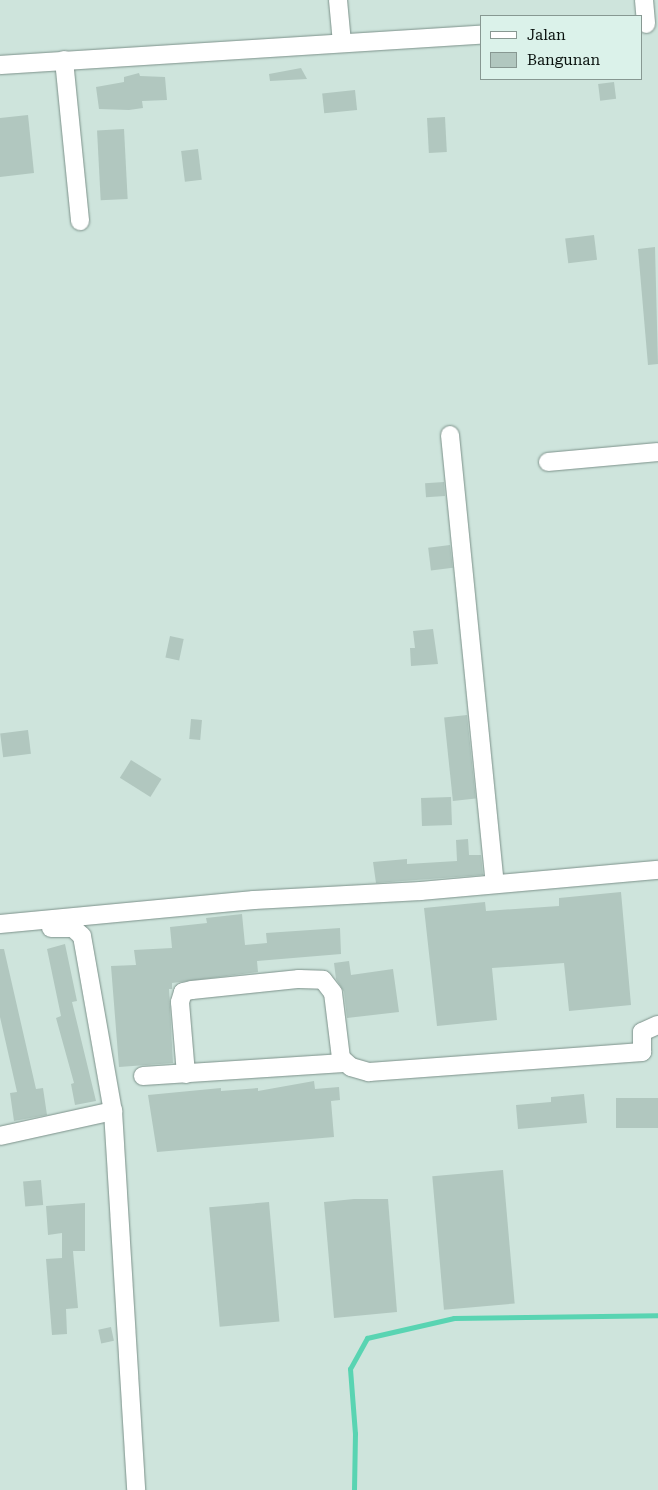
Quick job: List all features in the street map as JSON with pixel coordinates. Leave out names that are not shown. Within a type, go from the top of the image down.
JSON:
[{"type":"street","points":[[338,0],[342,43]]},
{"type":"street","points":[[644,0],[649,24]]},
{"type":"street","points":[[0,65],[480,35]]},
{"type":"street","points":[[64,60],[80,221]]},
{"type":"street","points":[[450,435],[495,884]]},
{"type":"street","points":[[548,462],[658,452]]},
{"type":"street","points":[[0,924],[254,900],[495,884],[658,870]]},
{"type":"street","points":[[0,933],[64,927],[78,930],[85,948],[113,1110],[136,1490]]},
{"type":"street","points":[[186,1074],[180,1002],[183,992],[299,979],[317,978],[331,989],[339,1052],[344,1063]]},
{"type":"street","points":[[143,1076],[344,1063],[369,1072],[650,1052],[642,1032],[658,1025]]},
{"type":"street","points":[[0,1132],[113,1110]]},
{"type":"building","points":[[301,68],[307,79],[270,81],[269,74]]},
{"type":"building","points":[[139,73],[140,76],[165,77],[167,100],[142,101],[143,108],[129,110],[99,109],[96,87],[124,82],[124,77]]},
{"type":"building","points":[[614,82],[616,99],[600,101],[598,84]]},
{"type":"building","points":[[355,90],[357,110],[324,113],[322,93]]},
{"type":"building","points":[[28,115],[34,173],[0,177],[0,118]]},
{"type":"building","points":[[445,117],[447,152],[429,153],[427,118]]},
{"type":"building","points":[[124,129],[128,199],[101,200],[97,130]]},
{"type":"building","points":[[198,149],[202,180],[185,182],[181,151]]},
{"type":"building","points":[[594,235],[597,260],[568,263],[565,239]]},
{"type":"building","points":[[655,247],[658,364],[648,365],[638,249]]},
{"type":"building","points":[[444,482],[445,496],[426,497],[425,483]]},
{"type":"building","points":[[450,545],[453,568],[431,571],[428,548]]},
{"type":"building","points":[[433,629],[438,664],[411,666],[410,648],[415,648],[413,631]]},
{"type":"building","points":[[170,636],[184,639],[179,660],[165,658]]},
{"type":"building","points":[[467,715],[476,799],[453,801],[444,717]]},
{"type":"building","points":[[191,719],[202,720],[200,740],[189,739]]},
{"type":"building","points":[[28,730],[31,754],[3,757],[0,733]]},
{"type":"building","points":[[131,760],[162,779],[150,797],[120,778]]},
{"type":"building","points":[[451,797],[452,825],[422,826],[421,798]]},
{"type":"building","points":[[468,839],[469,855],[481,855],[483,875],[376,883],[373,862],[407,859],[407,864],[457,861],[456,840]]},
{"type":"building","points":[[621,892],[631,1005],[569,1011],[564,963],[492,968],[497,1020],[437,1026],[424,908],[485,902],[486,911],[559,906],[559,898]]},
{"type":"building","points":[[242,914],[245,945],[267,943],[266,933],[340,928],[341,954],[257,961],[258,972],[172,983],[172,989],[169,989],[173,1063],[119,1067],[111,966],[136,965],[134,950],[172,948],[170,927],[207,923],[206,918]]},
{"type":"building","points":[[65,944],[77,1001],[72,1002],[96,1101],[75,1105],[71,1084],[74,1083],[56,1018],[61,1016],[47,949]]},
{"type":"building","points":[[0,949],[4,949],[36,1089],[43,1088],[47,1115],[14,1121],[10,1093],[17,1092],[0,1017]]},
{"type":"building","points":[[349,961],[351,975],[393,969],[399,1012],[347,1018],[344,992],[336,979],[334,963]]},
{"type":"building","points":[[314,1081],[315,1089],[339,1087],[340,1100],[331,1101],[334,1137],[157,1152],[148,1095],[221,1088],[221,1091],[258,1088],[258,1091]]},
{"type":"building","points":[[584,1094],[587,1123],[518,1129],[516,1105],[551,1102],[551,1097]]},
{"type":"building","points":[[616,1098],[658,1098],[658,1128],[616,1128]]},
{"type":"building","points":[[503,1170],[515,1303],[444,1310],[432,1176]]},
{"type":"building","points":[[41,1180],[43,1205],[25,1206],[23,1182]]},
{"type":"building","points":[[354,1199],[388,1199],[397,1312],[334,1318],[324,1202]]},
{"type":"building","points":[[269,1202],[279,1322],[220,1327],[209,1207]]},
{"type":"building","points":[[85,1203],[85,1251],[73,1251],[78,1308],[66,1309],[67,1334],[52,1335],[46,1259],[62,1258],[62,1233],[48,1235],[46,1206]]},
{"type":"building","points":[[111,1327],[114,1341],[101,1343],[98,1330]]},
{"type":"waterway","points":[[354,1490],[355,1434],[350,1369],[367,1338],[454,1318],[658,1315]]}]
